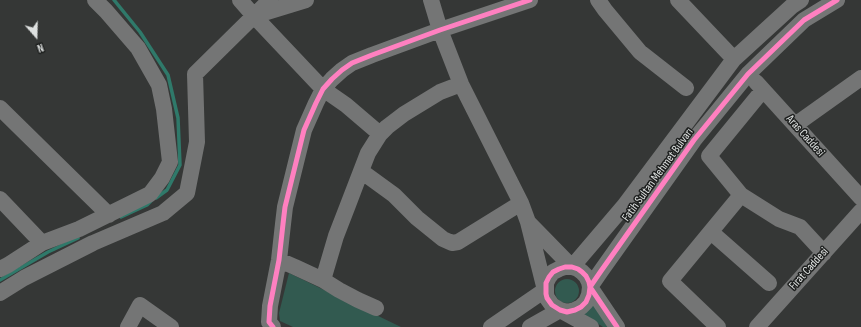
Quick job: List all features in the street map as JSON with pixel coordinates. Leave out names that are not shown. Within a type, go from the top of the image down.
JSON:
[{"type":"street","points":[[0,269],[42,243],[79,229],[150,194],[162,178],[170,162],[164,109],[159,85],[138,48],[95,0]]},
{"type":"street","points":[[240,0],[323,89],[346,105],[380,134]]},
{"type":"street","points":[[0,293],[24,278],[79,250],[163,212],[187,193],[197,142],[195,74],[270,0]]},
{"type":"street","points":[[254,16],[306,0]]},
{"type":"street","points":[[431,0],[440,30],[461,84],[528,222],[549,302],[560,310],[591,327]]},
{"type":"street","points":[[273,327],[269,322],[270,306],[279,260],[286,207],[304,130],[323,89],[342,70],[352,63],[394,46],[530,0]]},
{"type":"street","points":[[598,0],[640,52],[686,88]]},
{"type":"street","points":[[678,0],[734,59]]},
{"type":"street","name":"Fatih Sultan Mehmet Bulvarı","points":[[572,267],[624,206],[734,59],[792,6],[801,0]]},
{"type":"street","name":"Fatih Sultan Mehmet Bulvarı","points":[[590,287],[694,140],[748,74],[804,20],[837,0]]},
{"type":"street","name":"Aras Caddesi","points":[[748,74],[861,198]]},
{"type":"street","points":[[795,125],[861,78]]},
{"type":"street","points":[[323,280],[336,236],[368,153],[380,134],[387,126],[404,114],[440,92],[461,84]]},
{"type":"street","points":[[763,90],[709,156],[741,195],[779,219],[800,227],[824,253]]},
{"type":"street","points":[[0,108],[109,215]]},
{"type":"street","points":[[361,171],[394,195],[443,239],[452,243],[458,242],[520,203]]},
{"type":"street","points":[[718,327],[670,281],[741,195]]},
{"type":"street","points":[[0,198],[42,243]]},
{"type":"street","name":"Fırat Caddesi","points":[[757,327],[861,211]]},
{"type":"street","points":[[528,222],[572,267]]},
{"type":"street","points":[[711,232],[769,283]]},
{"type":"street","points":[[279,260],[296,266],[358,300],[376,308]]},
{"type":"street","points":[[491,327],[545,290],[546,283],[553,272],[559,268],[572,267],[582,272],[589,282],[590,287],[618,327]]},
{"type":"street","points":[[530,327],[560,310],[567,312],[581,307],[586,302],[590,287]]},
{"type":"street","points":[[128,327],[140,305],[172,327]]},
{"type":"green space","points":[[289,273],[401,327],[293,327],[280,321],[279,313]]},
{"type":"green space","points":[[567,279],[572,280],[578,286],[578,296],[572,302],[567,303],[562,302],[556,296],[555,291],[556,286],[562,280]]},
{"type":"green space","points":[[591,302],[611,327],[603,327],[582,313]]},
{"type":"waterway","points":[[114,0],[140,32],[168,75],[178,118],[180,165],[167,190],[156,198]]},
{"type":"waterway","points":[[121,217],[147,205],[151,201]]},
{"type":"waterway","points":[[0,280],[48,252],[78,238]]},
{"type":"cycle path","points":[[273,327],[269,322],[270,306],[279,260],[285,207],[304,130],[323,89],[342,70],[352,63],[440,30],[530,0]]},
{"type":"cycle path","points":[[617,327],[590,287],[586,276],[578,269],[565,267],[553,272],[549,277],[546,283],[546,294],[552,305],[567,312],[581,307],[586,302],[590,287],[694,140],[748,74],[804,20],[837,0]]}]
